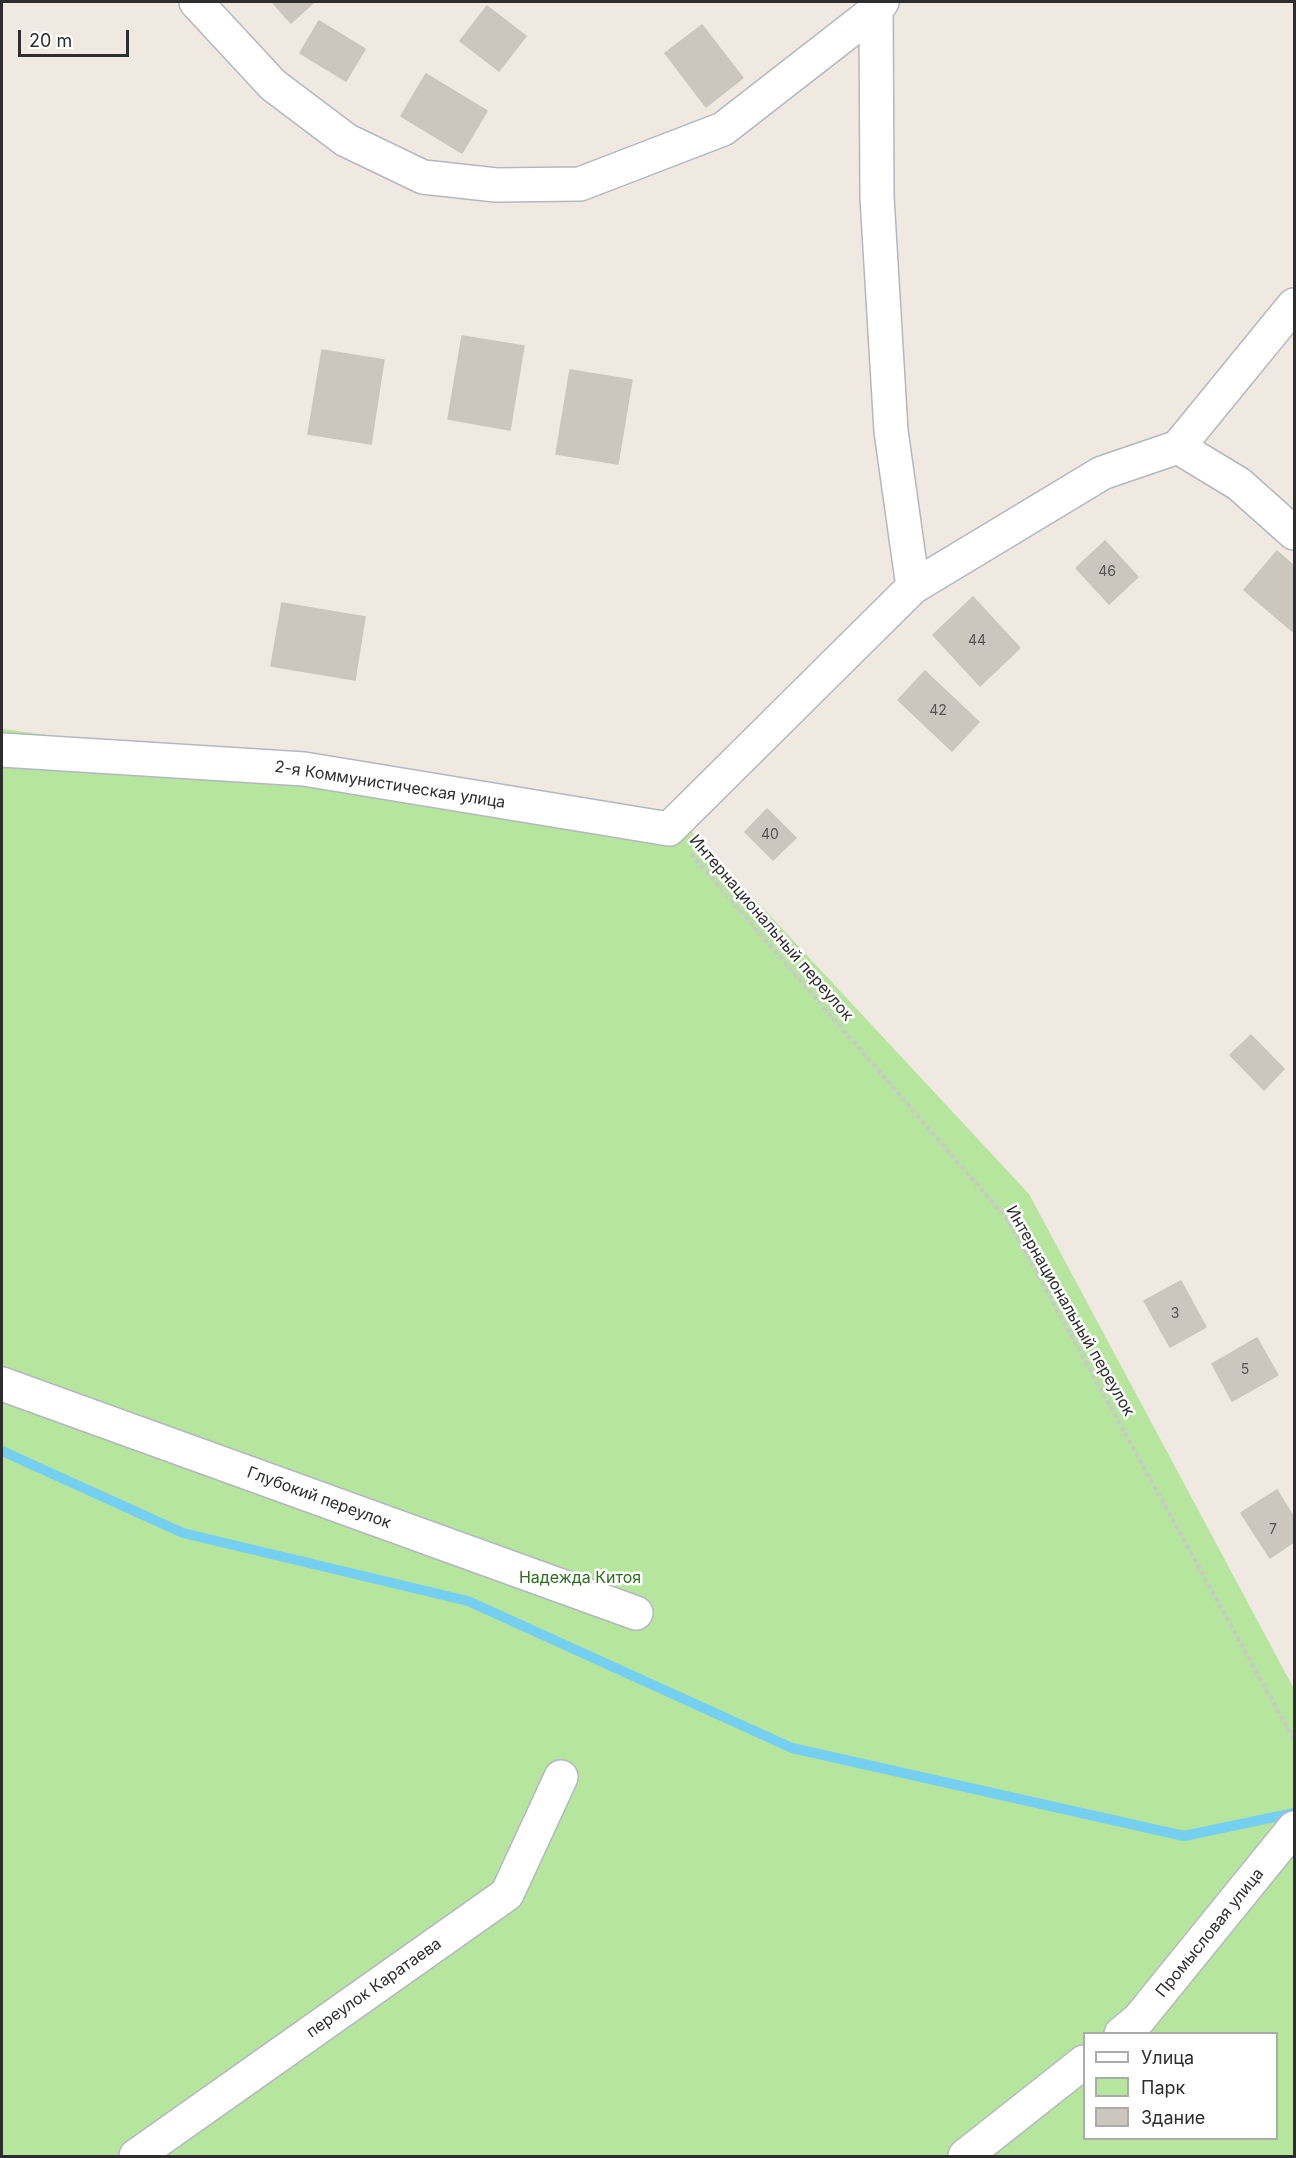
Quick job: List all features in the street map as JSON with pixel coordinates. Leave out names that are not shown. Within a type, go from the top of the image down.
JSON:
[{"type":"street","points":[[196,2],[273,85],[346,140],[423,177],[496,185],[580,184],[723,129],[879,6]]},
{"type":"street","points":[[879,6],[878,197],[890,420],[913,587]]},
{"type":"street","points":[[669,829],[913,587],[1102,473],[1178,447],[1294,305]]},
{"type":"street","points":[[1178,447],[1239,484],[1294,533]]},
{"type":"street","name":"2-я Коммунистическая улица","points":[[2,750],[304,769],[669,829]]},
{"type":"street","name":"Глубокий переулок","points":[[2,1384],[636,1613]]},
{"type":"street","name":"переулок Каратаева","points":[[136,2157],[507,1894],[561,1777]]},
{"type":"street","name":"Промысловая улица","points":[[1123,2032],[1139,2019],[1294,1828]]},
{"type":"street","points":[[965,2157],[1083,2063]]},
{"type":"path","name":"Интернациональный переулок","points":[[669,829],[1007,1219],[1294,1740]]},
{"type":"green space","name":"Надежда Китоя","points":[[2,729],[680,819],[1029,1194],[1294,1689],[1294,2156],[2,2156]]},
{"type":"building","points":[[272,2],[314,2],[291,23]]},
{"type":"building","points":[[487,6],[526,36],[499,71],[460,41]]},
{"type":"building","points":[[319,21],[365,49],[346,81],[300,53]]},
{"type":"building","points":[[702,25],[743,78],[706,107],[665,53]]},
{"type":"building","points":[[426,74],[487,111],[462,153],[401,116]]},
{"type":"building","points":[[462,336],[524,346],[510,430],[448,419]]},
{"type":"building","points":[[322,350],[384,360],[371,444],[308,434]]},
{"type":"building","points":[[570,370],[632,380],[618,464],[556,454]]},
{"type":"building","points":[[1105,541],[1138,577],[1109,604],[1076,568]]},
{"type":"building","points":[[1277,551],[1294,566],[1294,628],[1292,631],[1244,590]]},
{"type":"building","points":[[973,597],[1020,648],[980,686],[933,635]]},
{"type":"building","points":[[282,603],[365,617],[355,680],[271,666]]},
{"type":"building","points":[[925,671],[979,722],[952,751],[898,700]]},
{"type":"building","points":[[767,809],[796,838],[773,860],[745,832]]},
{"type":"building","points":[[1251,1035],[1284,1069],[1264,1090],[1230,1055]]},
{"type":"building","points":[[1181,1281],[1206,1327],[1170,1347],[1144,1301]]},
{"type":"building","points":[[1257,1338],[1278,1375],[1232,1401],[1212,1364]]},
{"type":"building","points":[[1277,1490],[1294,1518],[1294,1542],[1270,1558],[1241,1513]]},
{"type":"waterway","points":[[2,1451],[183,1533],[468,1601],[792,1748],[1184,1836],[1294,1813]]}]
